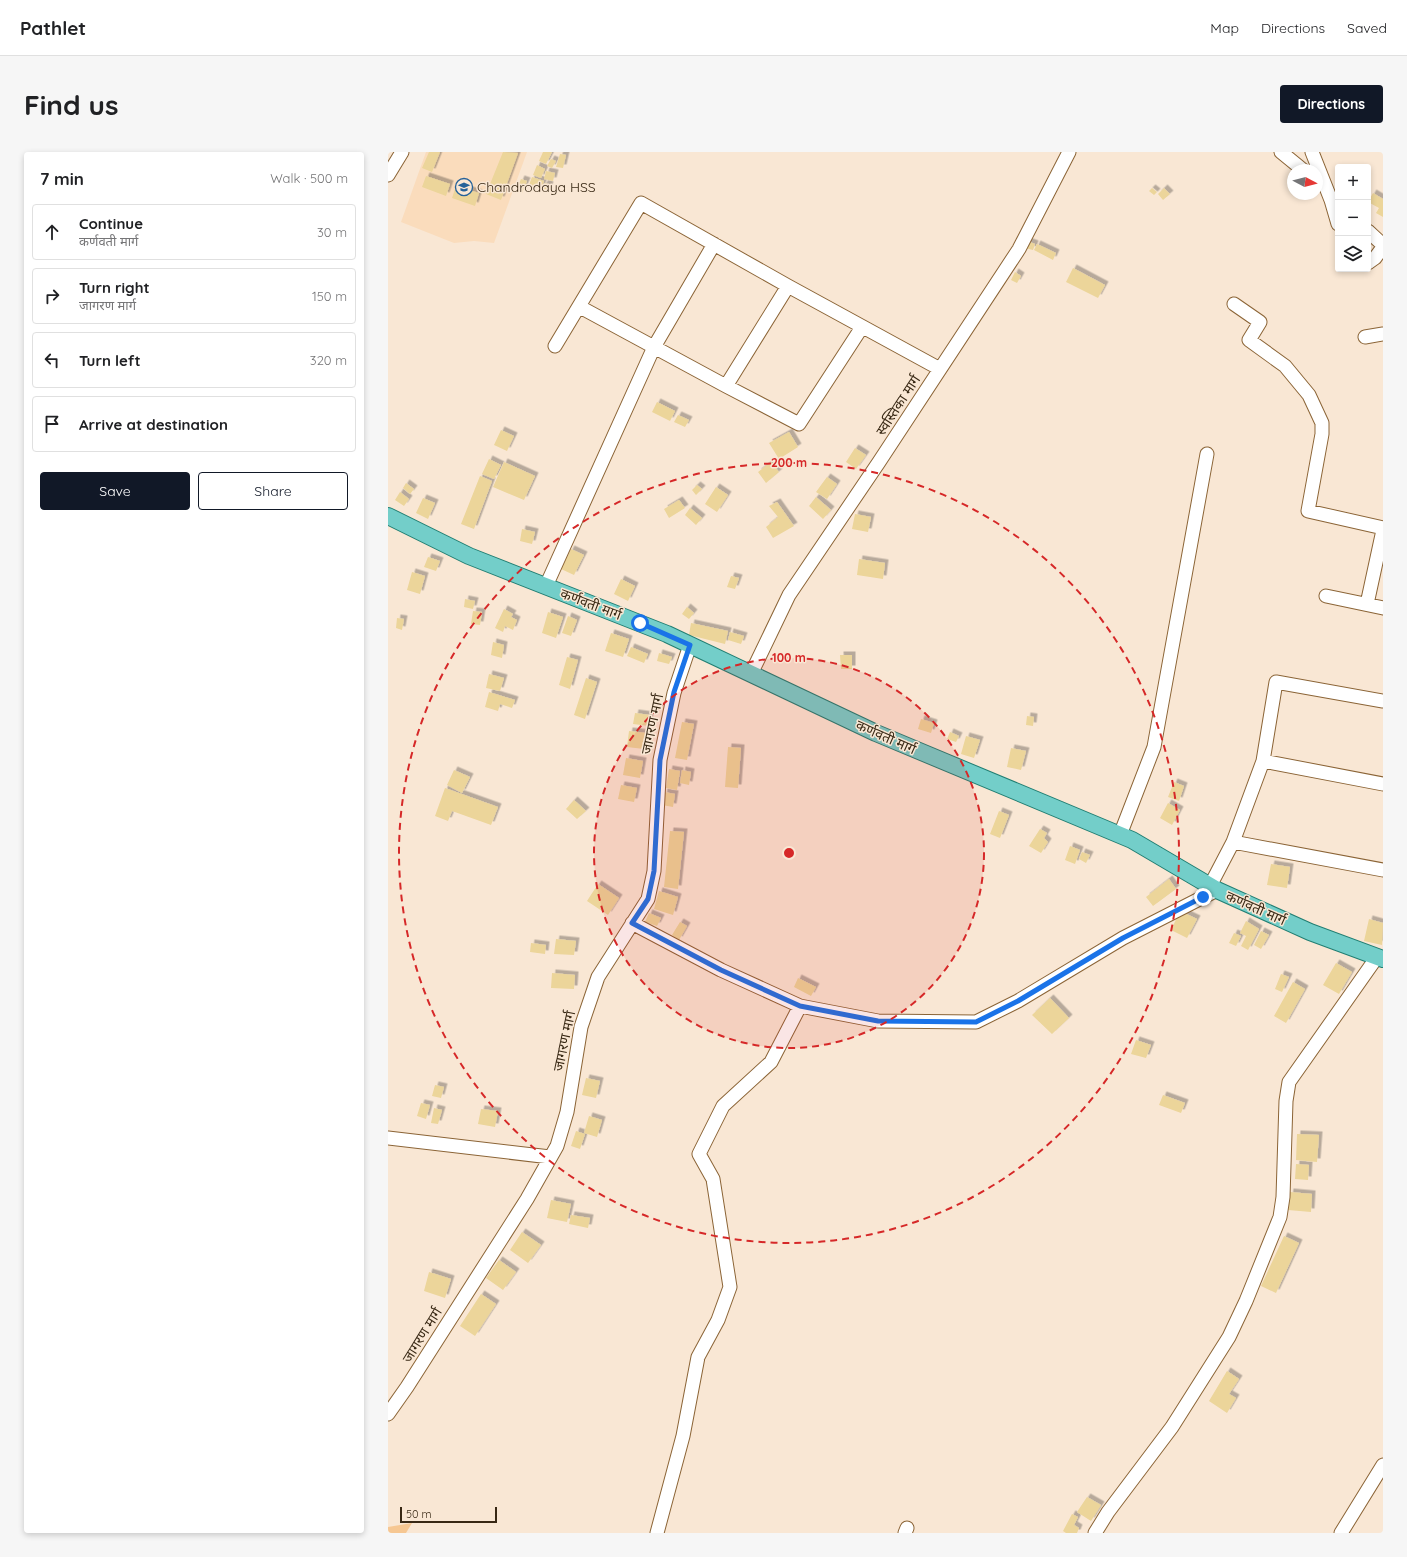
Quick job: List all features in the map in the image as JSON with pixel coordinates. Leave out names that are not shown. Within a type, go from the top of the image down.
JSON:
[{"type":"main road","name":"कर्णवती मार्ग","points":[[388,516],[469,556],[667,634],[876,733],[1132,840],[1213,888],[1310,932],[1380,958]]},
{"type":"street","points":[[388,175],[402,152]]},
{"type":"street","name":"स्वस्तिका मार्ग","points":[[751,674],[789,595],[1020,249],[1069,152]]},
{"type":"street","points":[[1281,152],[1296,164]]},
{"type":"street","points":[[1312,152],[1334,203]]},
{"type":"street","points":[[1323,191],[1334,203]]},
{"type":"street","points":[[555,346],[580,307],[641,203],[788,286],[940,369]]},
{"type":"street","points":[[1371,234],[1383,246],[1375,258],[1371,261]]},
{"type":"street","points":[[546,586],[654,346],[714,244]]},
{"type":"street","points":[[726,386],[788,286]]},
{"type":"street","points":[[1234,304],[1260,322],[1249,340],[1285,366],[1309,395],[1322,423],[1322,434],[1308,511],[1383,529],[1368,604]]},
{"type":"street","points":[[580,307],[798,424],[862,327]]},
{"type":"street","points":[[1365,337],[1383,334]]},
{"type":"street","points":[[1120,835],[1154,747],[1207,454]]},
{"type":"street","points":[[1326,596],[1383,608]]},
{"type":"street","name":"जागरण मार्ग","points":[[388,1414],[407,1387],[522,1205],[557,1146],[567,1112],[581,1027],[598,977],[648,899],[654,871],[660,760],[674,692],[690,645]]},
{"type":"street","points":[[632,923],[721,970],[800,1006],[878,1021],[976,1022],[1018,1001],[1123,938],[1213,888],[1234,842],[1263,761],[1276,682],[1383,701]]},
{"type":"street","points":[[1263,761],[1383,784]]},
{"type":"street","points":[[1234,842],[1383,870]]},
{"type":"street","points":[[1095,1533],[1108,1512],[1172,1427],[1229,1337],[1246,1301],[1280,1217],[1283,1197],[1286,1101],[1289,1082],[1380,958]]},
{"type":"street","points":[[657,1533],[683,1436],[698,1357],[718,1320],[730,1287],[713,1179],[699,1154],[723,1106],[771,1062],[800,1006]]},
{"type":"street","points":[[388,1138],[550,1157]]},
{"type":"street","points":[[1341,1533],[1383,1465]]},
{"type":"shaded area","name":"Chandrodaya HSS","points":[[426,152],[527,152],[494,243],[474,241],[454,243],[401,222]]},
{"type":"shaded area","points":[[412,1523],[406,1533],[388,1533],[388,1527]]},
{"type":"building","points":[[429,152],[440,152],[432,172],[422,168]]},
{"type":"building","points":[[503,152],[518,153],[501,200],[486,194]]},
{"type":"building","points":[[543,152],[552,152],[546,164],[539,161]]},
{"type":"building","points":[[560,154],[566,155],[563,168],[556,167]]},
{"type":"building","points":[[551,159],[556,161],[552,168],[547,166]]},
{"type":"building","points":[[537,165],[545,169],[541,178],[533,175]]},
{"type":"building","points":[[546,171],[555,173],[553,181],[544,179]]},
{"type":"building","points":[[426,176],[450,184],[446,196],[422,187]]},
{"type":"building","points":[[532,177],[544,181],[541,189],[529,185]]},
{"type":"building","points":[[521,179],[527,181],[522,193],[516,191]]},
{"type":"building","points":[[545,183],[550,185],[548,190],[542,188]]},
{"type":"building","points":[[456,186],[479,193],[475,206],[452,198]]},
{"type":"building","points":[[1152,188],[1157,192],[1154,195],[1149,191]]},
{"type":"building","points":[[1164,188],[1170,194],[1163,200],[1158,194]]},
{"type":"building","points":[[1373,193],[1383,199],[1383,217],[1376,213],[1379,208],[1371,204],[1371,197]]},
{"type":"building","points":[[1027,241],[1035,244],[1033,250],[1025,248]]},
{"type":"building","points":[[1037,244],[1056,253],[1053,260],[1034,250]]},
{"type":"building","points":[[1073,268],[1105,285],[1098,298],[1066,282]]},
{"type":"building","points":[[1015,272],[1021,276],[1017,283],[1011,280]]},
{"type":"building","points":[[657,402],[675,411],[670,421],[652,412]]},
{"type":"building","points":[[678,415],[689,420],[685,427],[674,422]]},
{"type":"building","points":[[501,430],[514,436],[507,451],[494,445]]},
{"type":"building","points":[[789,432],[798,447],[779,459],[769,443]]},
{"type":"building","points":[[855,448],[866,455],[856,469],[846,462]]},
{"type":"building","points":[[489,459],[501,465],[494,479],[482,474]]},
{"type":"building","points":[[504,462],[535,476],[524,500],[493,487]]},
{"type":"building","points":[[771,462],[779,472],[766,483],[758,472]]},
{"type":"building","points":[[480,476],[492,481],[474,529],[461,524]]},
{"type":"building","points":[[827,477],[837,484],[827,499],[816,492]]},
{"type":"building","points":[[406,483],[414,489],[410,494],[403,488]]},
{"type":"building","points":[[697,485],[702,489],[696,495],[692,490]]},
{"type":"building","points":[[716,487],[728,495],[717,512],[705,504]]},
{"type":"building","points":[[400,492],[409,499],[404,506],[395,500]]},
{"type":"building","points":[[816,497],[831,510],[823,519],[809,506]]},
{"type":"building","points":[[423,498],[435,503],[428,519],[416,513]]},
{"type":"building","points":[[679,500],[685,508],[669,518],[664,509]]},
{"type":"building","points":[[777,502],[794,526],[773,538],[766,527],[778,517],[769,506]]},
{"type":"building","points":[[690,508],[702,518],[696,525],[685,515]]},
{"type":"building","points":[[855,514],[871,517],[868,532],[852,529]]},
{"type":"building","points":[[522,529],[535,532],[532,544],[520,541]]},
{"type":"building","points":[[571,549],[584,555],[574,575],[561,569]]},
{"type":"building","points":[[428,557],[440,561],[436,571],[424,567]]},
{"type":"building","points":[[859,559],[885,563],[883,579],[857,575]]},
{"type":"building","points":[[412,572],[425,576],[420,594],[407,590]]},
{"type":"building","points":[[731,576],[739,578],[735,589],[727,587]]},
{"type":"building","points":[[621,579],[635,586],[628,601],[614,594]]},
{"type":"building","points":[[465,599],[475,601],[473,609],[464,607]]},
{"type":"building","points":[[687,607],[694,613],[689,619],[682,614]]},
{"type":"building","points":[[504,609],[513,614],[511,617],[517,620],[513,630],[505,626],[503,632],[495,628]]},
{"type":"building","points":[[473,611],[482,612],[480,625],[471,624]]},
{"type":"building","points":[[548,612],[563,617],[556,638],[542,633]]},
{"type":"building","points":[[568,616],[577,620],[571,636],[562,633]]},
{"type":"building","points":[[397,618],[404,619],[402,630],[396,628]]},
{"type":"building","points":[[691,623],[728,631],[725,644],[689,635]]},
{"type":"building","points":[[730,632],[744,636],[741,644],[728,640]]},
{"type":"building","points":[[611,633],[629,639],[623,657],[605,651]]},
{"type":"building","points":[[493,642],[504,645],[502,658],[491,655]]},
{"type":"building","points":[[631,647],[648,654],[644,663],[627,656]]},
{"type":"building","points":[[659,653],[672,657],[669,664],[657,661]]},
{"type":"building","points":[[840,655],[852,655],[852,669],[841,669]]},
{"type":"building","points":[[567,657],[578,660],[570,689],[559,685]]},
{"type":"building","points":[[489,674],[504,678],[500,691],[486,688]]},
{"type":"building","points":[[586,678],[597,682],[585,719],[574,715]]},
{"type":"building","points":[[489,692],[515,700],[512,708],[500,704],[498,711],[485,707]]},
{"type":"building","points":[[635,713],[650,715],[649,726],[633,724]]},
{"type":"building","points":[[1027,716],[1034,717],[1033,726],[1026,725]]},
{"type":"building","points":[[921,719],[934,723],[931,733],[918,729]]},
{"type":"building","points":[[682,722],[694,724],[687,760],[675,758]]},
{"type":"building","points":[[629,731],[646,733],[644,749],[627,747]]},
{"type":"building","points":[[950,732],[959,736],[956,742],[947,739]]},
{"type":"building","points":[[966,736],[980,740],[974,758],[961,754]]},
{"type":"building","points":[[728,747],[741,748],[738,788],[725,787]]},
{"type":"building","points":[[1011,748],[1026,751],[1021,770],[1007,767]]},
{"type":"building","points":[[626,758],[643,761],[640,778],[623,775]]},
{"type":"building","points":[[669,769],[680,771],[677,790],[666,788]]},
{"type":"building","points":[[454,770],[470,777],[462,793],[447,785]]},
{"type":"building","points":[[682,770],[691,772],[689,785],[680,783]]},
{"type":"building","points":[[1174,782],[1184,786],[1179,801],[1168,797]]},
{"type":"building","points":[[621,785],[637,788],[634,802],[618,799]]},
{"type":"building","points":[[445,788],[498,807],[491,825],[452,811],[448,821],[435,816]]},
{"type":"building","points":[[664,792],[675,794],[673,807],[662,805]]},
{"type":"building","points":[[574,800],[586,811],[577,819],[566,809]]},
{"type":"building","points":[[1168,803],[1180,810],[1172,825],[1160,818]]},
{"type":"building","points":[[999,811],[1009,815],[1000,838],[990,834]]},
{"type":"building","points":[[1040,829],[1047,833],[1044,838],[1048,842],[1041,853],[1029,846]]},
{"type":"building","points":[[670,831],[684,832],[678,889],[664,887]]},
{"type":"building","points":[[1070,846],[1080,850],[1075,864],[1065,860]]},
{"type":"building","points":[[1082,852],[1090,855],[1086,863],[1079,859]]},
{"type":"building","points":[[1271,864],[1290,867],[1287,888],[1267,885]]},
{"type":"building","points":[[1169,879],[1176,889],[1153,906],[1146,897]]},
{"type":"building","points":[[598,884],[619,898],[608,915],[587,901]]},
{"type":"building","points":[[659,891],[678,897],[673,915],[654,909]]},
{"type":"building","points":[[1180,911],[1197,919],[1187,938],[1171,930]]},
{"type":"building","points":[[649,913],[661,918],[657,926],[645,922]]},
{"type":"building","points":[[1369,919],[1383,923],[1382,945],[1364,941]]},
{"type":"building","points":[[1246,921],[1259,929],[1248,950],[1241,946],[1246,936],[1240,933]]},
{"type":"building","points":[[680,922],[687,926],[679,940],[672,935]]},
{"type":"building","points":[[1261,931],[1269,935],[1261,949],[1254,945]]},
{"type":"building","points":[[1234,933],[1241,936],[1236,946],[1229,943]]},
{"type":"building","points":[[556,939],[576,941],[574,955],[554,954]]},
{"type":"building","points":[[531,943],[546,945],[545,954],[530,952]]},
{"type":"building","points":[[1336,963],[1352,972],[1339,994],[1323,985]]},
{"type":"building","points":[[552,973],[575,975],[574,989],[551,988]]},
{"type":"building","points":[[1281,974],[1289,977],[1282,992],[1275,989]]},
{"type":"building","points":[[798,978],[816,987],[811,996],[794,987]]},
{"type":"building","points":[[1293,982],[1305,989],[1286,1023],[1274,1016]]},
{"type":"building","points":[[1050,998],[1069,1018],[1052,1034],[1032,1015]]},
{"type":"building","points":[[1136,1040],[1151,1045],[1146,1058],[1131,1054]]},
{"type":"building","points":[[586,1078],[600,1081],[596,1098],[582,1095]]},
{"type":"building","points":[[435,1085],[444,1087],[441,1098],[432,1096]]},
{"type":"building","points":[[1163,1095],[1185,1103],[1181,1113],[1159,1105]]},
{"type":"building","points":[[421,1103],[430,1105],[426,1119],[417,1116]]},
{"type":"building","points":[[434,1108],[442,1110],[438,1124],[431,1123]]},
{"type":"building","points":[[481,1109],[498,1111],[495,1127],[478,1124]]},
{"type":"building","points":[[589,1116],[602,1120],[597,1137],[584,1133]]},
{"type":"building","points":[[576,1131],[585,1134],[580,1149],[571,1146]]},
{"type":"building","points":[[1297,1134],[1319,1135],[1317,1162],[1296,1160]]},
{"type":"building","points":[[1296,1164],[1309,1165],[1308,1180],[1295,1179]]},
{"type":"building","points":[[1290,1192],[1312,1194],[1311,1212],[1288,1210]]},
{"type":"building","points":[[551,1200],[571,1204],[567,1222],[547,1218]]},
{"type":"building","points":[[571,1215],[590,1218],[588,1228],[569,1224]]},
{"type":"building","points":[[522,1232],[541,1245],[528,1263],[510,1250]]},
{"type":"building","points":[[1284,1236],[1299,1243],[1276,1293],[1261,1286]]},
{"type":"building","points":[[499,1260],[516,1272],[503,1290],[486,1278]]},
{"type":"building","points":[[429,1272],[451,1279],[445,1298],[424,1291]]},
{"type":"building","points":[[481,1294],[496,1304],[475,1336],[460,1326]]},
{"type":"building","points":[[1227,1371],[1239,1379],[1229,1394],[1236,1398],[1227,1413],[1209,1401]]},
{"type":"building","points":[[1087,1497],[1101,1505],[1091,1521],[1077,1512]]},
{"type":"building","points":[[1072,1514],[1078,1517],[1074,1525],[1079,1528],[1077,1533],[1066,1533],[1063,1531]]},
{"type":"place","name":"Chandrodaya HSS","points":[[464,187]]},
{"type":"route","points":[[640,623],[690,645],[674,692],[660,760],[654,871],[648,899],[632,923],[721,970],[800,1006],[878,1021],[976,1022],[1018,1001],[1123,938],[1203,897]]}]
